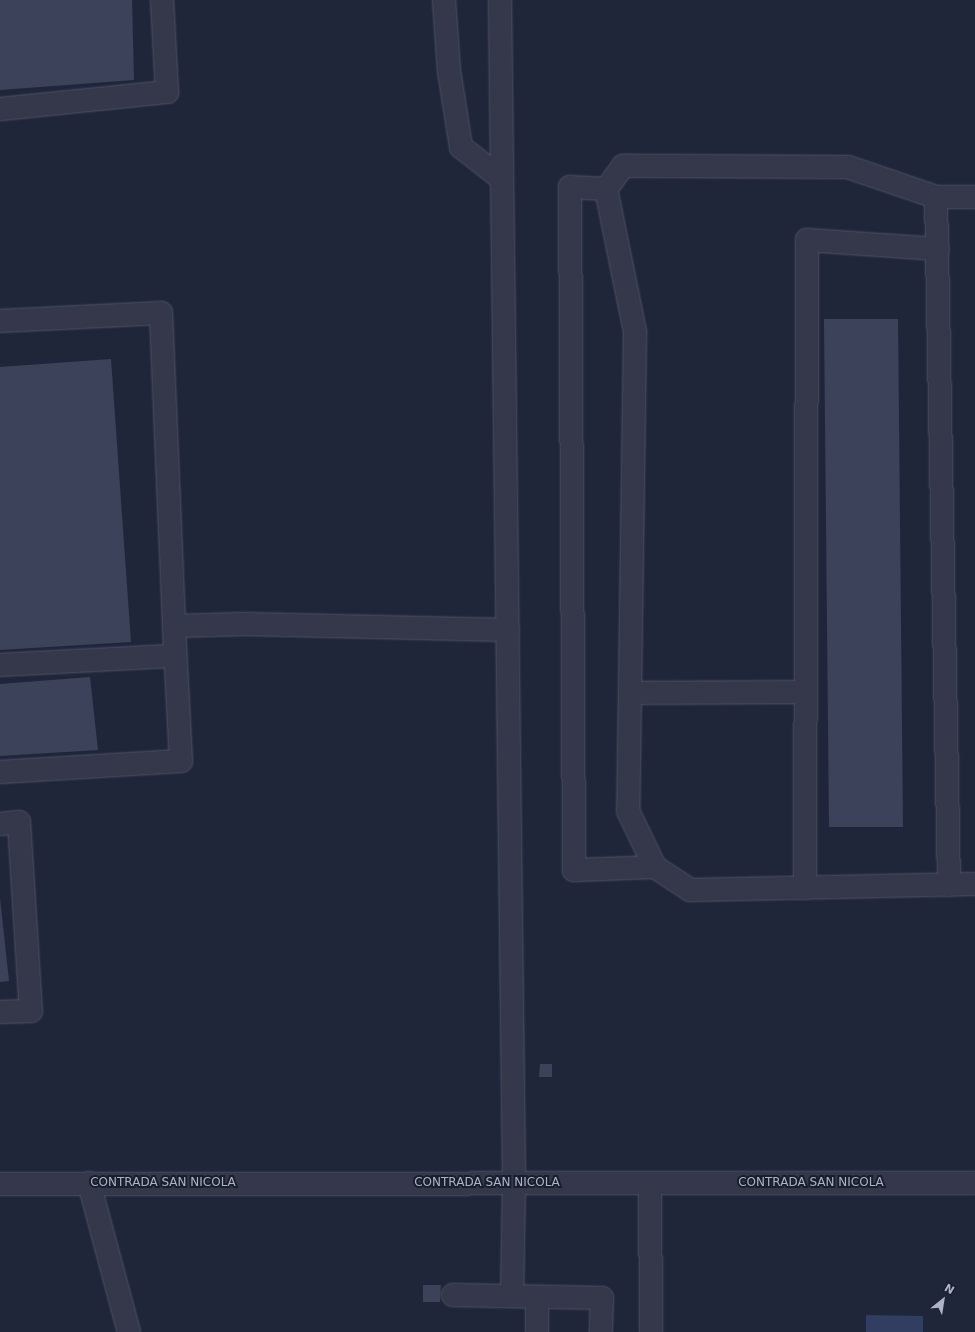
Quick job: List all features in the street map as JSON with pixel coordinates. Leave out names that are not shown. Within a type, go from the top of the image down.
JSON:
[{"type":"street","points":[[0,109],[167,92],[162,0]]},
{"type":"street","points":[[444,0],[448,71],[461,147],[502,179]]},
{"type":"street","points":[[500,0],[514,1183],[512,1296]]},
{"type":"street","points":[[975,197],[936,197],[848,167],[623,166],[606,189],[635,332],[628,811],[655,867],[690,890],[975,884]]},
{"type":"street","points":[[606,189],[570,187],[574,870],[655,867]]},
{"type":"street","points":[[936,197],[949,885]]},
{"type":"street","points":[[805,888],[804,692],[807,240],[938,249]]},
{"type":"street","points":[[0,322],[161,312],[174,656],[181,761],[0,772]]},
{"type":"street","points":[[174,626],[245,624],[508,630]]},
{"type":"street","points":[[0,665],[174,656]]},
{"type":"street","points":[[630,693],[804,692]]},
{"type":"street","points":[[0,824],[19,822],[30,1011],[0,1012]]},
{"type":"street","points":[[89,1183],[129,1332]]},
{"type":"street","points":[[650,1183],[651,1332]]},
{"type":"street","name":"CONTRADA SAN NICOLA","points":[[0,1184],[975,1183]]},
{"type":"street","points":[[452,1295],[602,1298],[601,1332]]},
{"type":"street","points":[[537,1297],[537,1332]]},
{"type":"water","points":[[866,1315],[923,1316],[923,1332],[866,1332]]},
{"type":"building","points":[[0,0],[132,0],[134,80],[0,90]]},
{"type":"building","points":[[824,319],[898,319],[903,827],[829,827]]},
{"type":"building","points":[[111,359],[131,642],[0,650],[0,367]]},
{"type":"building","points":[[90,677],[98,750],[0,756],[0,684]]},
{"type":"building","points":[[0,898],[9,981],[0,982]]},
{"type":"building","points":[[540,1064],[552,1064],[552,1077],[539,1077]]},
{"type":"building","points":[[423,1285],[441,1285],[440,1302],[423,1302]]}]
